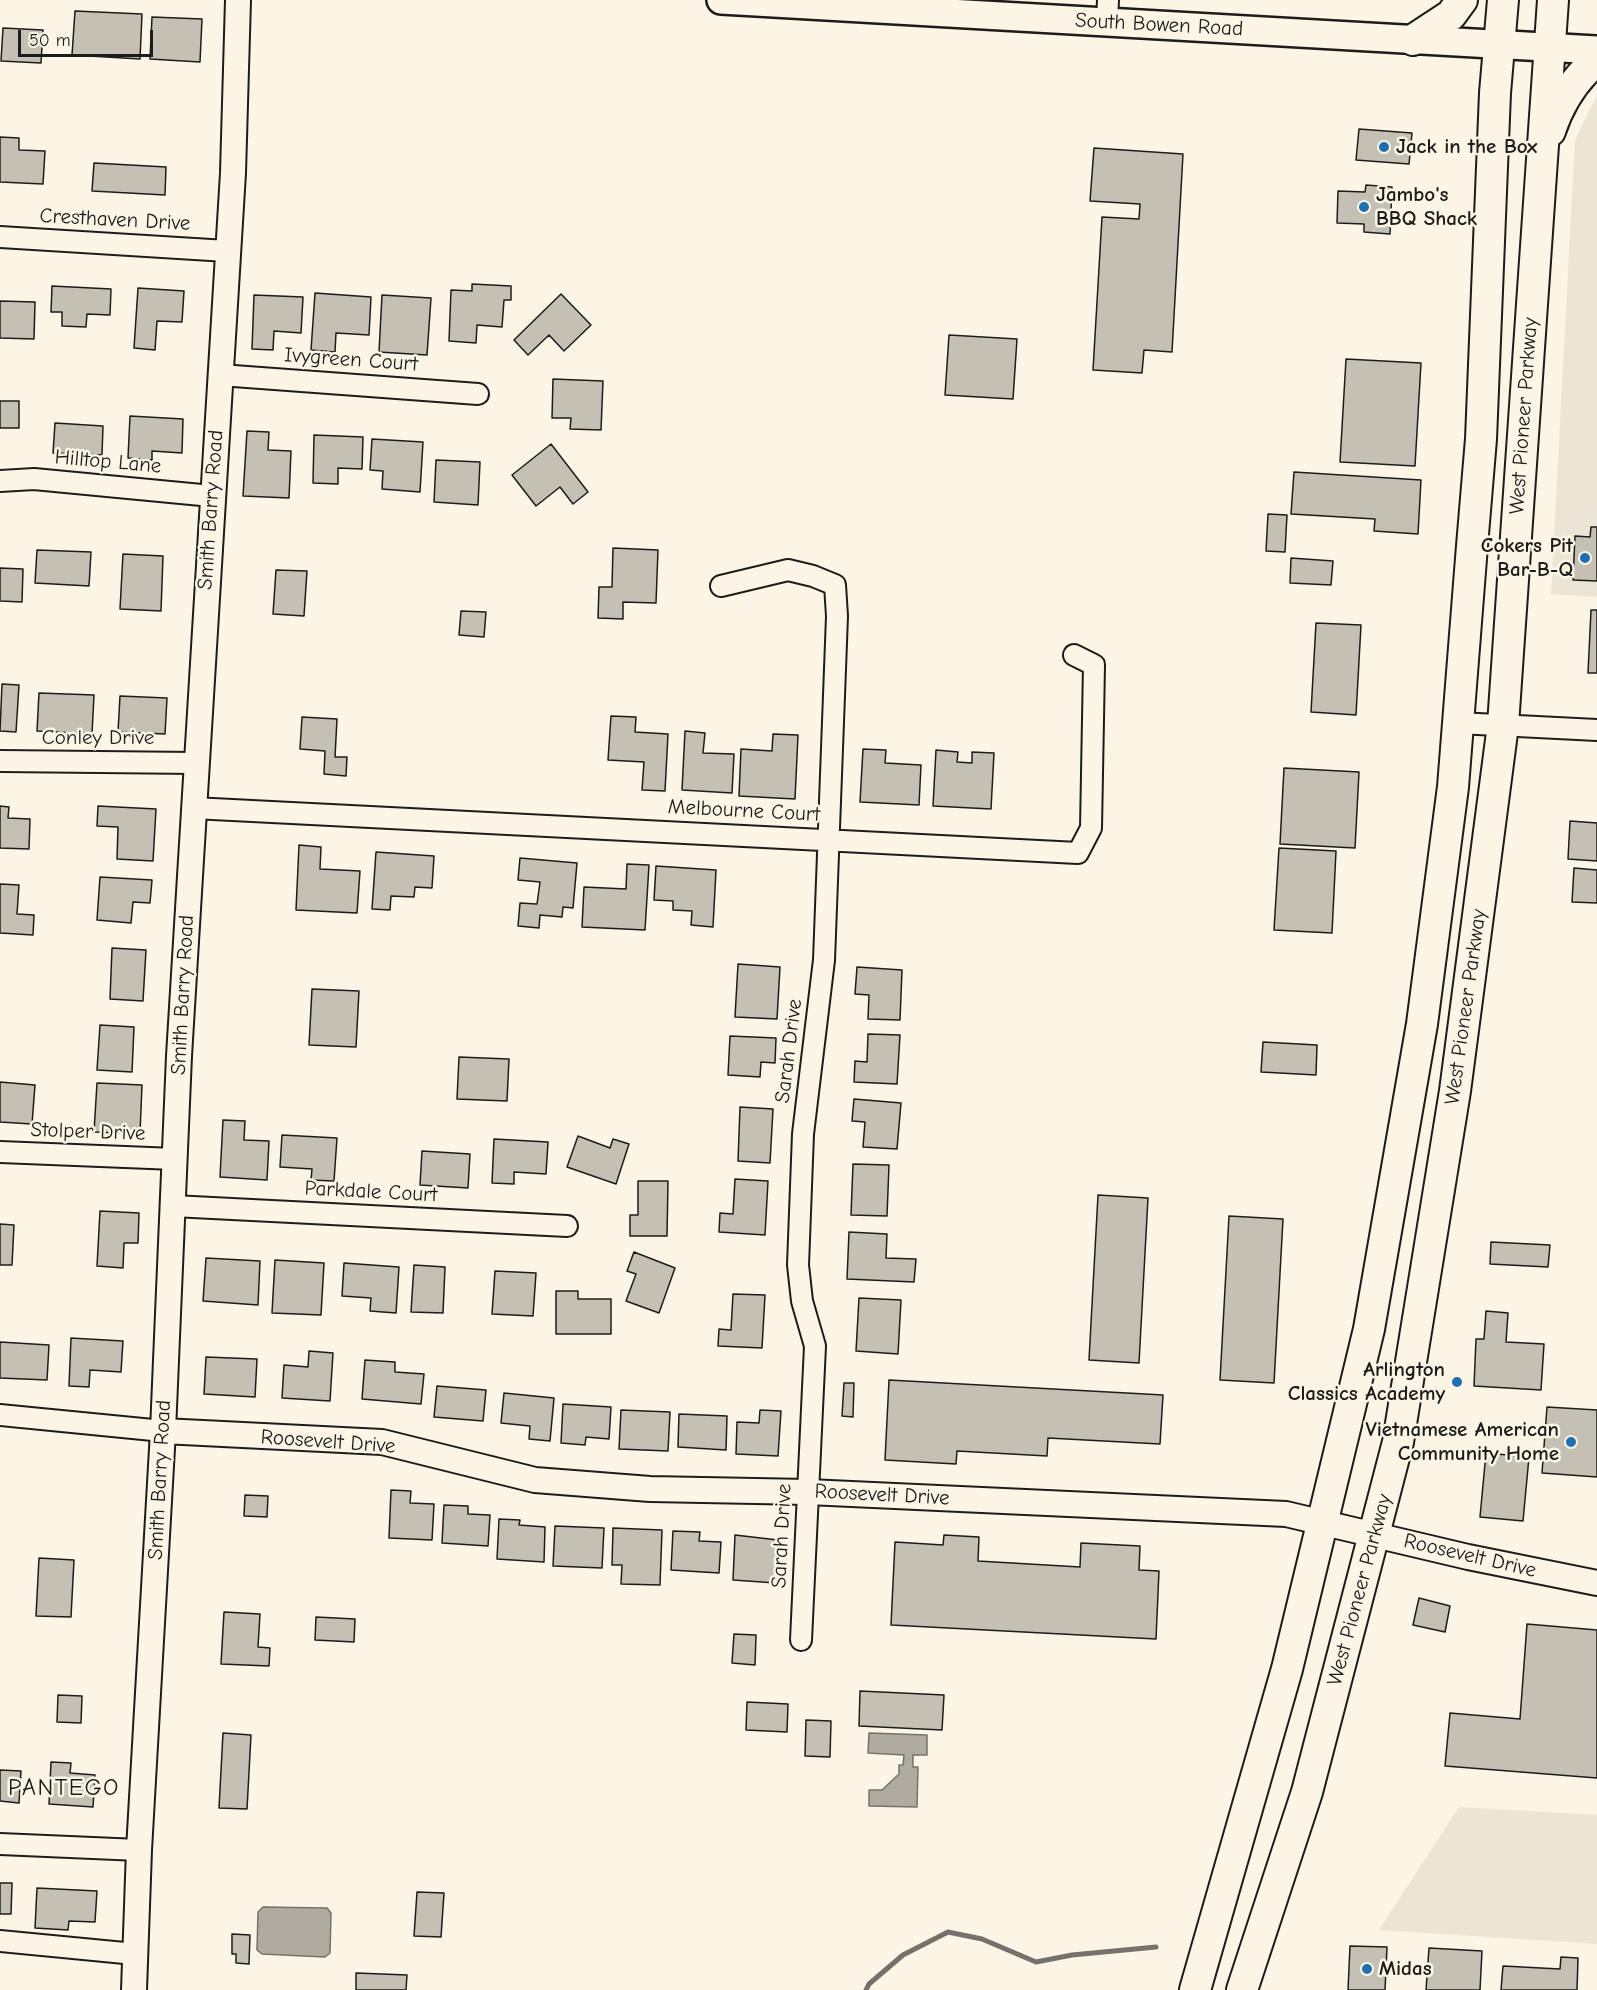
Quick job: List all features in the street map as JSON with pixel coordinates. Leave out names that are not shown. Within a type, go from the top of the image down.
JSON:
[{"type":"main road","name":"South Bowen Road","points":[[720,0],[1107,11],[1413,40],[1597,50]]},
{"type":"main road","points":[[1413,40],[1451,15],[1462,0]]},
{"type":"main road","name":"West Pioneer Parkway","points":[[1195,1990],[1287,1669],[1370,1329],[1387,1241],[1422,1024],[1452,792],[1481,439],[1503,0]]},
{"type":"main road","name":"West Pioneer Parkway","points":[[1242,1990],[1307,1792],[1398,1442],[1451,1114],[1503,725],[1553,0]]},
{"type":"main road","points":[[1542,157],[1557,109],[1580,77],[1597,60]]},
{"type":"street","name":"Smith Barry Road","points":[[134,1990],[139,1850],[163,1431],[193,808],[233,173],[238,0]]},
{"type":"street","name":"Cresthaven Drive","points":[[0,237],[227,250]]},
{"type":"street","name":"Ivygreen Court","points":[[220,375],[478,394]]},
{"type":"street","name":"Hilltop Lane","points":[[0,481],[34,479],[212,496]]},
{"type":"street","name":"Sarah Drive","points":[[721,586],[788,570],[813,576],[835,585],[837,616],[824,960],[803,1134],[798,1265],[802,1301],[815,1346],[801,1640]]},
{"type":"street","name":"Melbourne Court","points":[[193,808],[829,839],[1078,854],[1091,828],[1094,665],[1074,655]]},
{"type":"street","points":[[1458,723],[1597,730]]},
{"type":"street","name":"Conley Drive","points":[[0,761],[196,763]]},
{"type":"street","name":"Stolper Drive","points":[[0,1152],[175,1160]]},
{"type":"street","name":"Parkdale Court","points":[[173,1206],[567,1226]]},
{"type":"street","points":[[0,1415],[163,1431]]},
{"type":"street","name":"Roosevelt Drive","points":[[163,1431],[382,1442],[535,1480],[650,1490],[808,1492],[1201,1508],[1286,1514],[1324,1521],[1468,1557],[1597,1583]]},
{"type":"street","points":[[0,1844],[139,1850]]},
{"type":"street","points":[[0,1941],[135,1954]]},
{"type":"shaded area","points":[[1597,95],[1597,597],[1551,594],[1575,140]]},
{"type":"shaded area","points":[[869,1733],[927,1735],[927,1755],[913,1755],[913,1767],[918,1767],[917,1807],[869,1806],[869,1790],[882,1790],[899,1774],[899,1765],[903,1765],[904,1755],[868,1753]]},
{"type":"shaded area","points":[[1459,1807],[1597,1815],[1597,1944],[1379,1930]]},
{"type":"shaded area","points":[[263,1907],[327,1908],[331,1913],[330,1953],[325,1957],[262,1954],[257,1950],[258,1912]]},
{"type":"building","points":[[75,11],[142,14],[140,59],[72,55]]},
{"type":"building","points":[[152,17],[202,19],[200,62],[150,59]]},
{"type":"building","points":[[3,28],[43,30],[41,63],[1,61]]},
{"type":"building","name":"Jack in the Box","points":[[1359,129],[1412,133],[1409,164],[1356,160]]},
{"type":"building","points":[[0,137],[19,138],[19,150],[45,151],[43,184],[0,182]]},
{"type":"building","points":[[1094,148],[1183,154],[1172,352],[1144,350],[1142,373],[1093,370],[1102,217],[1139,219],[1140,204],[1090,201]]},
{"type":"building","points":[[94,163],[166,167],[165,195],[92,191]]},
{"type":"building","name":"Jambo's BBQ Shack","points":[[1366,185],[1392,187],[1390,234],[1364,232],[1364,224],[1337,223],[1338,191],[1365,192]]},
{"type":"building","points":[[472,284],[511,286],[511,300],[504,300],[502,327],[477,325],[476,343],[449,341],[451,290],[472,291]]},
{"type":"building","points":[[52,286],[111,289],[110,315],[87,314],[86,327],[62,326],[62,312],[51,312]]},
{"type":"building","points":[[138,288],[184,291],[182,322],[157,321],[155,350],[134,348]]},
{"type":"building","points":[[315,293],[371,297],[369,335],[336,333],[335,352],[311,350]]},
{"type":"building","points":[[561,294],[591,325],[564,351],[549,335],[528,355],[514,340]]},
{"type":"building","points":[[254,295],[303,297],[301,333],[274,331],[273,350],[252,349]]},
{"type":"building","points":[[382,295],[431,298],[427,355],[379,352]]},
{"type":"building","points":[[0,301],[35,302],[34,339],[0,338]]},
{"type":"building","points":[[949,335],[1017,339],[1013,399],[945,395]]},
{"type":"building","points":[[1346,359],[1421,363],[1415,466],[1340,462]]},
{"type":"building","points":[[553,379],[603,381],[601,430],[570,429],[571,418],[552,418]]},
{"type":"building","points":[[0,401],[19,401],[19,428],[0,428]]},
{"type":"building","points":[[130,416],[183,419],[182,453],[152,451],[152,460],[128,458]]},
{"type":"building","points":[[55,423],[103,426],[102,455],[53,453]]},
{"type":"building","points":[[247,431],[269,432],[268,450],[291,451],[289,498],[243,496]]},
{"type":"building","points":[[314,435],[363,437],[362,469],[338,468],[338,484],[313,483]]},
{"type":"building","points":[[372,439],[423,442],[420,492],[382,489],[383,471],[370,470]]},
{"type":"building","points":[[551,444],[588,492],[573,504],[560,487],[536,506],[512,475]]},
{"type":"building","points":[[436,460],[480,462],[478,505],[434,502]]},
{"type":"building","points":[[1294,472],[1421,480],[1418,534],[1374,531],[1375,519],[1291,514]]},
{"type":"building","points":[[1268,514],[1287,515],[1285,552],[1266,551]]},
{"type":"building","name":"Cokers Pit Bar-B-Q","points":[[1591,527],[1597,527],[1597,581],[1573,580],[1575,536],[1590,537]]},
{"type":"building","points":[[613,548],[658,550],[656,603],[623,602],[623,619],[598,618],[599,587],[612,587]]},
{"type":"building","points":[[37,550],[91,552],[89,586],[35,583]]},
{"type":"building","points":[[123,554],[163,556],[161,611],[120,609]]},
{"type":"building","points":[[1291,558],[1333,561],[1331,585],[1290,583]]},
{"type":"building","points":[[0,568],[23,569],[22,602],[0,601]]},
{"type":"building","points":[[276,570],[307,571],[304,616],[273,614]]},
{"type":"building","points":[[1591,610],[1597,610],[1597,673],[1588,673]]},
{"type":"building","points":[[461,611],[486,612],[484,637],[459,635]]},
{"type":"building","points":[[1316,623],[1361,625],[1356,715],[1311,712]]},
{"type":"building","points":[[2,684],[19,685],[16,732],[0,731]]},
{"type":"building","points":[[39,693],[94,695],[92,734],[37,731]]},
{"type":"building","points":[[120,696],[167,698],[165,734],[118,732]]},
{"type":"building","points":[[611,716],[636,717],[635,732],[668,734],[665,791],[642,790],[644,762],[608,760]]},
{"type":"building","points":[[302,717],[337,719],[335,757],[347,757],[346,776],[324,774],[325,751],[300,749]]},
{"type":"building","points":[[685,731],[705,733],[703,753],[734,754],[732,793],[682,790]]},
{"type":"building","points":[[773,734],[798,735],[795,799],[739,796],[741,749],[772,751]]},
{"type":"building","points":[[863,749],[886,750],[885,763],[921,765],[919,805],[860,802]]},
{"type":"building","points":[[936,750],[958,752],[957,762],[972,763],[972,752],[994,753],[991,809],[933,806]]},
{"type":"building","points":[[1284,768],[1359,772],[1355,848],[1280,844]]},
{"type":"building","points":[[0,806],[9,807],[8,818],[30,819],[29,849],[0,848]]},
{"type":"building","points":[[98,806],[156,809],[153,861],[117,859],[118,827],[97,826]]},
{"type":"building","points":[[1570,821],[1597,823],[1597,861],[1568,859]]},
{"type":"building","points":[[299,845],[321,847],[320,869],[360,871],[357,913],[296,910]]},
{"type":"building","points":[[1279,848],[1336,851],[1332,933],[1274,930]]},
{"type":"building","points":[[376,852],[434,856],[432,888],[415,887],[414,897],[391,896],[390,910],[372,909]]},
{"type":"building","points":[[520,858],[577,863],[573,908],[563,907],[562,917],[540,915],[539,928],[518,926],[520,903],[537,904],[540,882],[518,880]]},
{"type":"building","points":[[627,864],[649,865],[645,930],[582,927],[584,887],[626,889]]},
{"type":"building","points":[[656,866],[716,870],[713,927],[691,925],[692,911],[673,910],[673,901],[654,900]]},
{"type":"building","points":[[1574,868],[1597,870],[1597,903],[1572,902]]},
{"type":"building","points":[[100,877],[152,880],[150,903],[133,902],[131,923],[97,920]]},
{"type":"building","points":[[0,884],[19,885],[17,914],[34,915],[33,935],[0,933]]},
{"type":"building","points":[[112,948],[146,950],[143,1001],[110,999]]},
{"type":"building","points":[[738,964],[780,967],[777,1019],[735,1017]]},
{"type":"building","points":[[857,967],[902,970],[900,1020],[868,1019],[869,995],[855,994]]},
{"type":"building","points":[[312,989],[359,991],[356,1047],[309,1045]]},
{"type":"building","points":[[100,1025],[134,1027],[132,1072],[97,1070]]},
{"type":"building","points":[[868,1034],[900,1035],[897,1084],[854,1082],[855,1061],[867,1062]]},
{"type":"building","points":[[730,1036],[776,1038],[775,1063],[761,1062],[760,1077],[728,1075]]},
{"type":"building","points":[[1263,1042],[1317,1045],[1316,1075],[1261,1072]]},
{"type":"building","points":[[459,1057],[509,1059],[507,1101],[457,1099]]},
{"type":"building","points":[[0,1082],[35,1085],[32,1124],[0,1122]]},
{"type":"building","points":[[97,1083],[142,1085],[140,1134],[94,1132]]},
{"type":"building","points":[[854,1099],[901,1103],[897,1149],[863,1147],[865,1122],[852,1121]]},
{"type":"building","points":[[740,1107],[773,1109],[770,1163],[738,1161]]},
{"type":"building","points":[[223,1120],[245,1121],[244,1140],[269,1141],[267,1180],[220,1177]]},
{"type":"building","points":[[282,1135],[337,1138],[334,1181],[311,1180],[312,1169],[280,1167]]},
{"type":"building","points":[[578,1136],[610,1148],[613,1139],[629,1144],[616,1184],[567,1167]]},
{"type":"building","points":[[494,1139],[548,1142],[546,1174],[514,1172],[514,1184],[492,1183]]},
{"type":"building","points":[[422,1151],[470,1154],[468,1188],[420,1185]]},
{"type":"building","points":[[853,1164],[889,1165],[887,1216],[851,1215]]},
{"type":"building","points":[[735,1179],[768,1181],[765,1235],[719,1232],[720,1213],[733,1214]]},
{"type":"building","points":[[638,1181],[668,1181],[667,1236],[630,1236],[630,1215],[638,1215]]},
{"type":"building","points":[[1098,1195],[1148,1198],[1139,1363],[1089,1360]]},
{"type":"building","points":[[100,1211],[139,1213],[138,1243],[124,1243],[123,1268],[97,1266]]},
{"type":"building","points":[[1229,1216],[1283,1219],[1274,1383],[1220,1380]]},
{"type":"building","points":[[0,1224],[14,1225],[12,1265],[0,1265]]},
{"type":"building","points":[[849,1232],[887,1234],[886,1258],[916,1259],[914,1282],[847,1279]]},
{"type":"building","points":[[1491,1242],[1550,1245],[1548,1267],[1490,1264]]},
{"type":"building","points":[[634,1252],[675,1268],[659,1313],[626,1301],[636,1274],[627,1271]]},
{"type":"building","points":[[206,1258],[260,1261],[258,1305],[203,1301]]},
{"type":"building","points":[[275,1260],[324,1263],[321,1315],[272,1313]]},
{"type":"building","points":[[344,1263],[399,1267],[396,1313],[370,1311],[371,1298],[342,1296]]},
{"type":"building","points":[[414,1265],[445,1267],[443,1313],[411,1312]]},
{"type":"building","points":[[495,1271],[536,1273],[533,1316],[492,1314]]},
{"type":"building","points":[[556,1291],[578,1291],[578,1299],[611,1299],[611,1334],[556,1334]]},
{"type":"building","points":[[733,1294],[765,1295],[762,1348],[718,1346],[719,1329],[731,1330]]},
{"type":"building","points":[[859,1298],[901,1300],[898,1354],[856,1351]]},
{"type":"building","points":[[1486,1311],[1508,1313],[1506,1342],[1544,1344],[1541,1390],[1474,1386],[1476,1339],[1484,1339]]},
{"type":"building","points":[[71,1338],[123,1341],[121,1372],[90,1370],[89,1387],[69,1386]]},
{"type":"building","points":[[0,1342],[49,1345],[47,1380],[0,1378]]},
{"type":"building","points":[[309,1351],[333,1353],[330,1401],[282,1398],[284,1365],[308,1367]]},
{"type":"building","points":[[206,1357],[257,1359],[255,1397],[204,1394]]},
{"type":"building","points":[[365,1360],[395,1362],[395,1372],[424,1374],[421,1404],[362,1399]]},
{"type":"building","points":[[889,1380],[1163,1395],[1160,1444],[1048,1438],[1047,1456],[957,1451],[956,1464],[885,1460]]},
{"type":"building","points":[[844,1383],[854,1383],[853,1417],[842,1416]]},
{"type":"building","points":[[437,1386],[486,1390],[483,1421],[434,1417]]},
{"type":"building","points":[[504,1393],[554,1398],[550,1441],[529,1439],[530,1426],[501,1423]]},
{"type":"building","points":[[563,1404],[611,1407],[609,1439],[586,1437],[585,1445],[561,1443]]},
{"type":"building","name":"Vietnamese American Community Home","points":[[1547,1407],[1597,1410],[1597,1477],[1542,1473]]},
{"type":"building","points":[[621,1410],[670,1412],[668,1451],[619,1449]]},
{"type":"building","points":[[760,1410],[781,1411],[778,1456],[736,1454],[737,1422],[759,1423]]},
{"type":"building","points":[[679,1414],[727,1416],[726,1450],[678,1447]]},
{"type":"building","points":[[1486,1453],[1529,1457],[1523,1521],[1480,1517]]},
{"type":"building","points":[[391,1490],[411,1491],[410,1503],[434,1504],[432,1540],[389,1538]]},
{"type":"building","points":[[245,1495],[268,1496],[267,1517],[244,1516]]},
{"type":"building","points":[[444,1505],[468,1506],[468,1514],[490,1515],[488,1546],[442,1543]]},
{"type":"building","points":[[499,1519],[520,1520],[519,1525],[545,1527],[544,1562],[497,1559]]},
{"type":"building","points":[[555,1526],[604,1528],[602,1568],[553,1566]]},
{"type":"building","points":[[613,1528],[662,1530],[660,1585],[621,1584],[622,1565],[612,1565]]},
{"type":"building","points":[[673,1531],[700,1532],[699,1541],[721,1542],[719,1573],[671,1570]]},
{"type":"building","points":[[735,1535],[778,1540],[776,1583],[733,1580]]},
{"type":"building","points":[[944,1535],[979,1537],[978,1561],[1080,1567],[1081,1543],[1140,1546],[1139,1570],[1159,1571],[1156,1639],[891,1625],[895,1542],[943,1545]]},
{"type":"building","points":[[39,1558],[74,1560],[71,1617],[36,1616]]},
{"type":"building","points":[[1419,1598],[1450,1606],[1445,1632],[1413,1625]]},
{"type":"building","points":[[224,1612],[260,1614],[258,1647],[270,1648],[269,1666],[221,1664]]},
{"type":"building","points":[[316,1617],[355,1619],[354,1642],[315,1640]]},
{"type":"building","points":[[1527,1624],[1597,1630],[1597,1778],[1445,1766],[1450,1713],[1520,1719]]},
{"type":"building","points":[[734,1634],[756,1635],[755,1665],[732,1663]]},
{"type":"building","points":[[860,1691],[944,1695],[942,1730],[859,1726]]},
{"type":"building","points":[[58,1695],[82,1696],[81,1723],[57,1722]]},
{"type":"building","points":[[747,1702],[788,1704],[787,1732],[746,1730]]},
{"type":"building","points":[[806,1720],[831,1721],[830,1757],[805,1756]]},
{"type":"building","points":[[223,1733],[251,1735],[247,1809],[219,1808]]},
{"type":"building","points":[[51,1762],[71,1763],[70,1773],[95,1775],[93,1807],[49,1804]]},
{"type":"building","points":[[0,1770],[21,1771],[19,1803],[0,1801]]},
{"type":"building","points":[[0,1883],[12,1883],[11,1914],[0,1914]]},
{"type":"building","points":[[37,1888],[97,1891],[95,1922],[69,1921],[68,1930],[35,1928]]},
{"type":"building","points":[[417,1892],[444,1893],[441,1937],[414,1936]]},
{"type":"building","points":[[232,1934],[250,1935],[249,1964],[236,1963],[236,1954],[232,1954]]},
{"type":"building","name":"Midas","points":[[1350,1946],[1387,1947],[1385,1990],[1348,1990]]},
{"type":"building","points":[[1429,1948],[1482,1951],[1480,1990],[1426,1990]]},
{"type":"building","points":[[1561,1957],[1578,1958],[1577,1990],[1501,1990],[1503,1966],[1560,1969]]},
{"type":"building","points":[[356,1973],[407,1975],[406,1990],[356,1990]]},
{"type":"waterway","points":[[866,1990],[869,1984],[903,1955],[948,1932],[982,1939],[1036,1962],[1072,1955],[1156,1947]]},
{"type":"place","name":"Jack in the Box","points":[[1384,147]]},
{"type":"place","name":"Jambo's BBQ Shack","points":[[1364,207]]},
{"type":"place","name":"Cokers Pit Bar-B-Q","points":[[1585,558]]},
{"type":"place","name":"Arlington Classics Academy","points":[[1457,1382]]},
{"type":"place","name":"Vietnamese American Community Home","points":[[1571,1442]]},
{"type":"place","name":"Midas","points":[[1367,1969]]},
{"type":"district","name":"PANTEGO","points":[[64,1788]]}]
